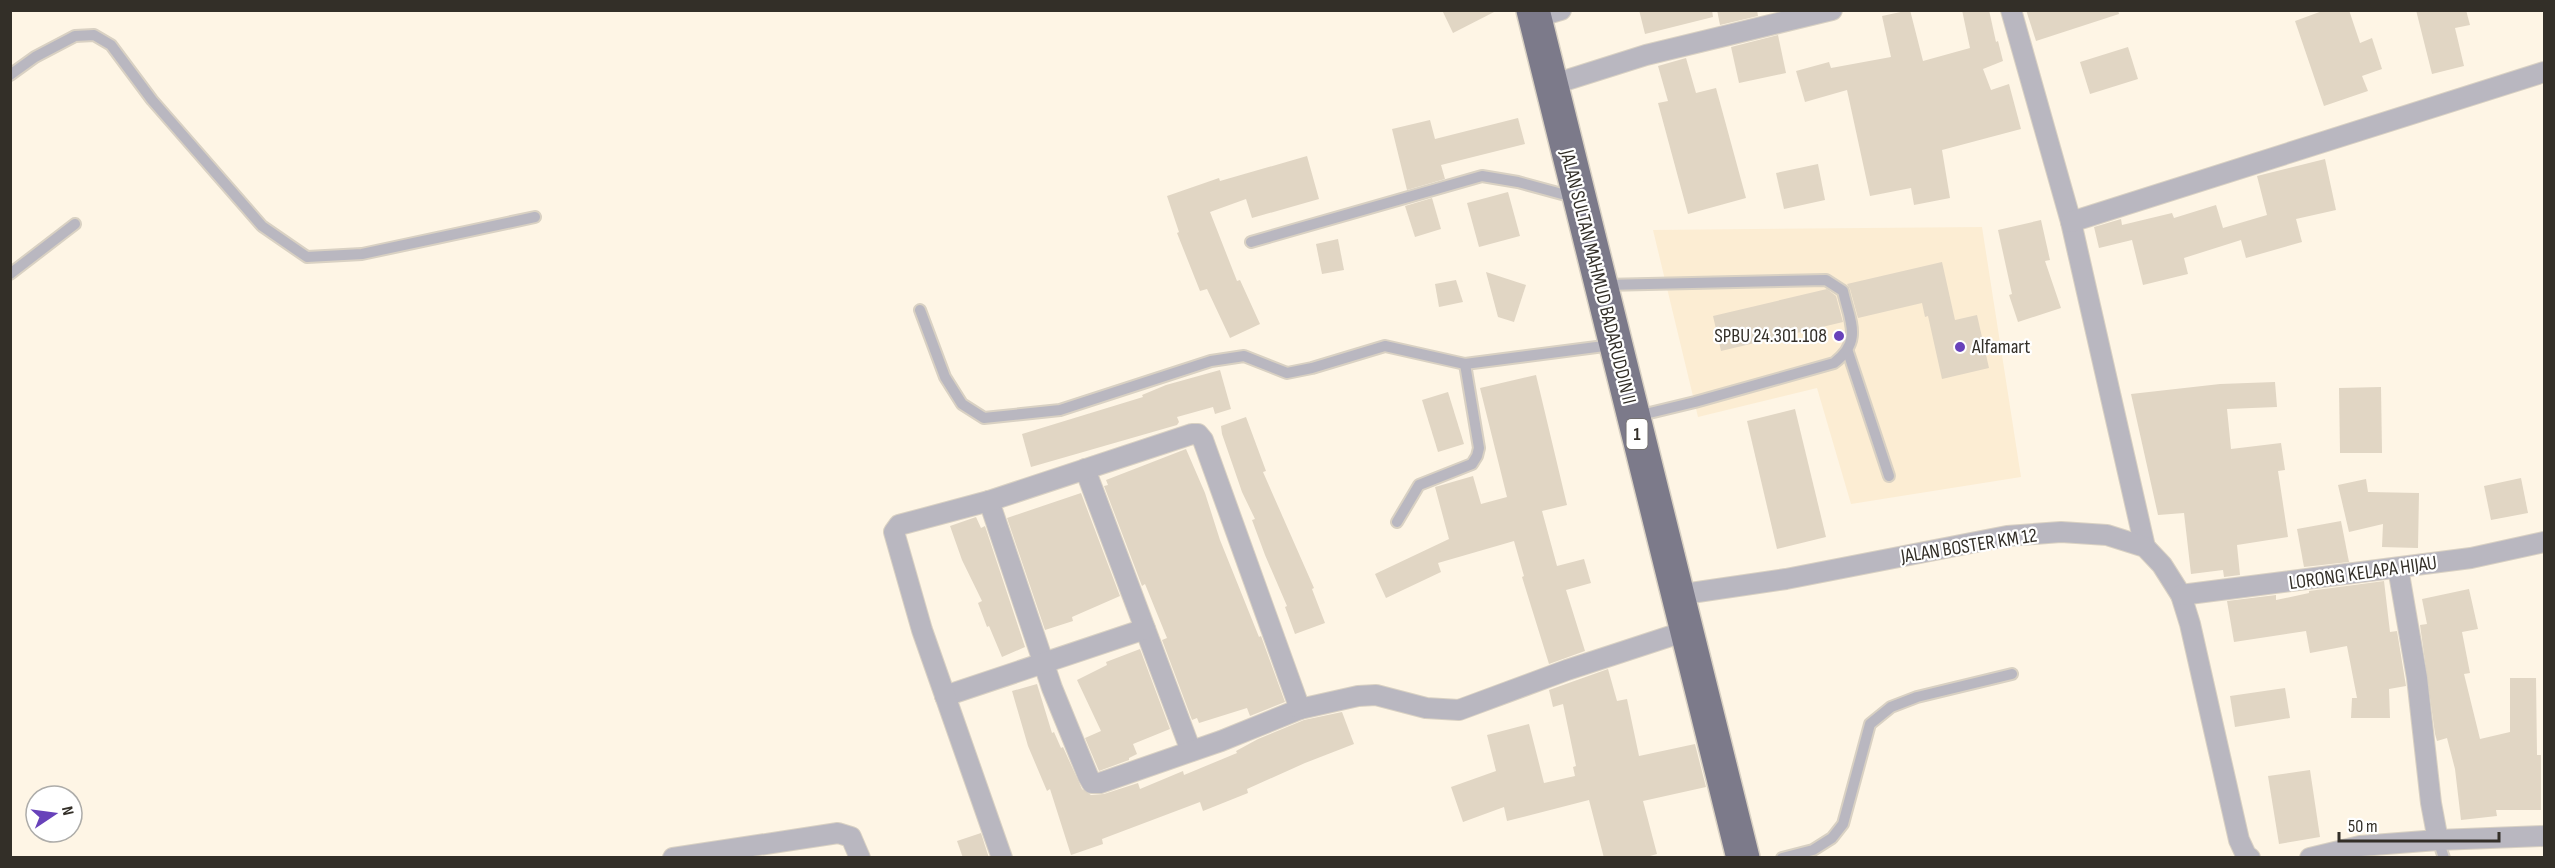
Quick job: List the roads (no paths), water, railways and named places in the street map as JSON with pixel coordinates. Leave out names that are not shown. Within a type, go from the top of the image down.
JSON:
[{"type":"highway","name":"JALAN SULTAN MAHMUD BADARUDDIN II","points":[[1543,13],[1551,85],[1743,858]]},
{"type":"street","points":[[1551,85],[1646,55],[1832,10]]},
{"type":"street","points":[[2012,10],[2071,222],[2145,547],[2162,565],[2181,595],[2190,624],[2239,840],[2246,855],[2250,858]]},
{"type":"street","points":[[2071,222],[2544,72]]},
{"type":"street","points":[[1002,858],[922,630],[894,532],[899,525],[989,501],[1198,434],[1203,440],[1300,710]]},
{"type":"street","points":[[1085,469],[1191,751]]},
{"type":"street","points":[[989,501],[1044,663],[1092,783],[1100,783],[1300,710],[1358,696],[1376,695],[1426,708],[1459,710],[1567,670],[1686,631]]},
{"type":"street","name":"JALAN BOSTER KM 12","points":[[1677,595],[1786,579],[2007,536],[2061,532],[2107,535],[2145,547]]},
{"type":"street","name":"LORONG KELAPA HIJAU","points":[[2181,595],[2470,558],[2544,542]]},
{"type":"street","points":[[2398,568],[2417,678],[2431,803],[2441,849]]},
{"type":"street","points":[[945,696],[1145,629]]},
{"type":"street","points":[[673,858],[838,833],[851,837],[860,858]]},
{"type":"street","points":[[2310,858],[2360,846],[2441,849],[2544,836]]},
{"type":"lane","points":[[10,75],[35,57],[75,36],[94,35],[111,45],[152,100],[262,226],[307,257],[362,254],[535,217]]},
{"type":"lane","points":[[1251,242],[1482,176],[1518,182],[1579,199]]},
{"type":"lane","points":[[10,274],[75,224]]},
{"type":"lane","points":[[1600,285],[1826,280],[1843,291],[1853,336],[1848,352],[1834,363],[1633,417]]},
{"type":"lane","points":[[920,310],[945,377],[962,404],[984,418],[1060,410],[1211,361],[1244,356],[1287,373],[1312,368],[1385,346],[1465,364],[1615,344]]},
{"type":"lane","points":[[1848,352],[1889,476]]},
{"type":"lane","points":[[1397,522],[1419,484],[1472,464],[1477,456],[1479,448],[1465,364]]},
{"type":"lane","points":[[1782,858],[1813,850],[1832,838],[1843,824],[1870,724],[1891,707],[1917,697],[2012,674]]},
{"type":"place","name":"SPBU 24.301.108","points":[[1839,336]]},
{"type":"place","name":"Alfamart","points":[[1960,347]]}]
